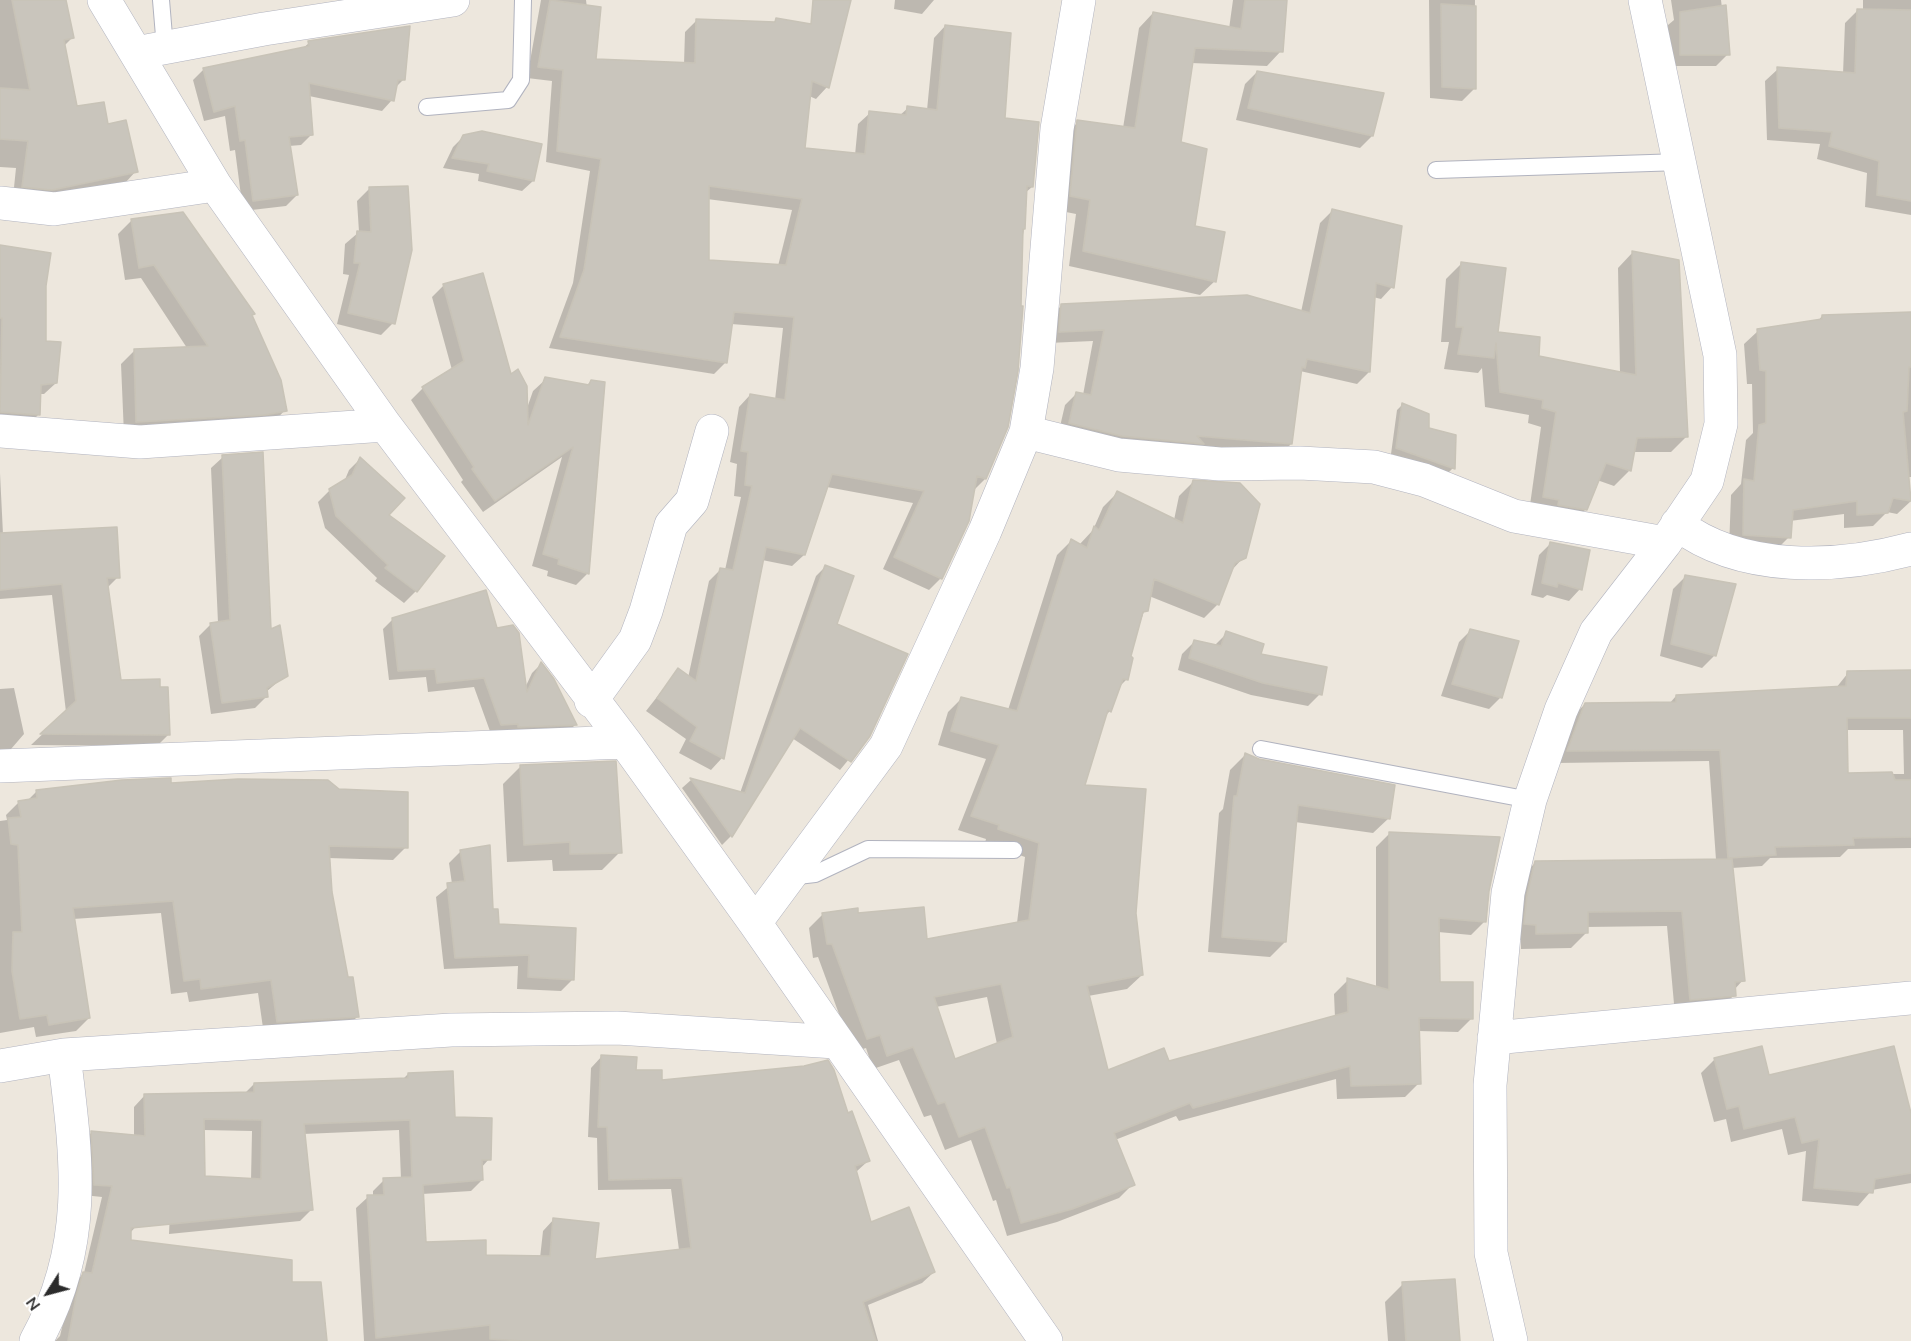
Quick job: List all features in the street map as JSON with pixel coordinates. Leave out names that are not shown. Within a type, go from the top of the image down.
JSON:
[{"type":"street","points":[[104,0],[151,50],[215,185],[384,425],[625,742],[755,923],[1046,1341]]},
{"type":"street","points":[[151,50],[453,0]]},
{"type":"street","points":[[755,923],[886,746],[985,531],[1026,432],[1037,368],[1057,129],[1079,0]]},
{"type":"street","points":[[1511,1341],[1491,1253],[1490,1085],[1508,893],[1530,800],[1561,710],[1596,632],[1671,534],[1707,481],[1721,424],[1720,355],[1645,0]]},
{"type":"street","points":[[0,202],[54,208],[215,185]]},
{"type":"street","points":[[0,431],[140,442],[384,425]]},
{"type":"street","points":[[591,700],[635,640],[646,611],[671,525],[692,501],[712,431]]},
{"type":"street","points":[[1026,432],[1119,455],[1220,464],[1300,463],[1374,467],[1424,480],[1514,516],[1692,536],[1722,550],[1803,563],[1867,560],[1911,549]]},
{"type":"street","points":[[0,766],[625,742]]},
{"type":"street","points":[[1494,1038],[1911,998]]},
{"type":"street","points":[[0,1065],[64,1055],[451,1030],[616,1028],[836,1042]]},
{"type":"street","points":[[36,1341],[66,1271],[74,1222],[75,1150],[64,1055]]},
{"type":"lane","points":[[151,50],[161,0]]},
{"type":"lane","points":[[427,107],[508,100],[521,80],[523,0]]},
{"type":"lane","points":[[1436,170],[1681,162]]},
{"type":"lane","points":[[1261,749],[1530,800]]},
{"type":"lane","points":[[788,877],[815,874],[867,849],[1014,850]]},
{"type":"building","points":[[12,0],[66,0],[74,38],[64,40],[77,106],[104,102],[108,124],[126,120],[138,172],[52,190],[22,187],[28,141],[0,139],[0,88],[30,90]]},
{"type":"building","points":[[550,0],[601,7],[596,59],[695,63],[696,19],[775,22],[776,18],[811,24],[813,0],[851,0],[829,88],[812,81],[805,148],[865,154],[869,111],[906,115],[907,106],[937,110],[945,25],[1011,33],[1005,118],[1039,122],[1033,187],[1027,186],[1025,229],[1023,229],[1021,306],[1023,306],[1018,371],[1008,427],[986,479],[977,476],[969,521],[942,579],[894,557],[924,491],[832,474],[805,555],[766,547],[724,759],[690,741],[697,727],[657,698],[678,668],[696,681],[720,568],[733,570],[752,486],[745,485],[748,452],[741,451],[750,394],[785,400],[794,317],[734,312],[727,363],[560,337],[584,270],[601,159],[557,151],[563,70],[538,67]],"holes":[[[709,186],[802,199],[786,265],[709,260]]]},
{"type":"building","points":[[1245,0],[1287,0],[1283,52],[1195,48],[1181,142],[1207,149],[1195,226],[1225,232],[1216,282],[1083,251],[1090,200],[1070,196],[1077,120],[1135,128],[1153,12],[1241,29]]},
{"type":"building","points":[[1441,4],[1476,6],[1476,89],[1442,87]]},
{"type":"building","points":[[1726,5],[1730,55],[1680,55],[1680,12]]},
{"type":"building","points":[[1857,9],[1911,10],[1911,201],[1877,195],[1879,161],[1829,146],[1832,132],[1779,128],[1777,67],[1855,73]]},
{"type":"building","points":[[410,26],[405,80],[398,80],[394,101],[309,83],[313,135],[289,137],[298,195],[253,201],[245,140],[240,141],[235,106],[214,112],[203,68],[309,46],[308,41]]},
{"type":"building","points":[[1257,71],[1384,93],[1373,136],[1248,108]]},
{"type":"building","points":[[482,131],[542,144],[534,181],[487,171],[489,164],[452,158],[463,135]]},
{"type":"building","points":[[408,186],[412,250],[395,324],[348,313],[360,263],[354,263],[357,231],[371,232],[369,187]]},
{"type":"building","points":[[1332,209],[1402,226],[1394,288],[1376,283],[1370,372],[1307,359],[1305,368],[1302,367],[1292,444],[1197,436],[1204,444],[1122,436],[1069,423],[1076,392],[1091,395],[1104,330],[1059,332],[1061,304],[1247,295],[1310,313]]},
{"type":"building","points":[[183,212],[255,314],[252,315],[281,380],[287,411],[264,415],[136,422],[134,349],[208,346],[154,265],[139,268],[131,219]]},
{"type":"building","points":[[0,245],[51,253],[46,286],[46,341],[61,342],[57,383],[41,385],[40,415],[0,412],[2,318],[0,318]]},
{"type":"building","points":[[1632,251],[1679,260],[1688,437],[1637,438],[1631,471],[1606,463],[1587,510],[1558,505],[1559,500],[1543,497],[1556,412],[1542,408],[1543,400],[1500,392],[1496,343],[1494,358],[1458,354],[1463,327],[1456,327],[1461,262],[1506,268],[1498,332],[1540,337],[1539,356],[1636,375]]},
{"type":"building","points":[[483,273],[511,374],[518,369],[527,386],[528,425],[545,377],[589,385],[591,380],[605,382],[589,574],[558,564],[559,559],[543,554],[573,447],[495,501],[472,469],[474,467],[422,387],[464,361],[443,284]]},
{"type":"building","points":[[1911,312],[1911,367],[1909,367],[1907,411],[1903,412],[1911,501],[1893,498],[1888,513],[1857,515],[1857,501],[1793,510],[1791,538],[1743,535],[1744,479],[1754,481],[1759,425],[1766,423],[1766,371],[1760,370],[1757,329],[1822,319],[1822,315]]},
{"type":"building","points":[[1402,403],[1429,414],[1429,428],[1456,435],[1455,469],[1396,448]]},
{"type":"building","points":[[263,452],[271,629],[280,625],[288,676],[267,688],[268,697],[222,703],[210,623],[230,620],[222,455]]},
{"type":"building","points":[[360,457],[405,498],[389,515],[445,556],[417,592],[385,568],[388,565],[336,516],[329,489],[352,475]]},
{"type":"building","points":[[1193,480],[1240,483],[1260,504],[1246,558],[1235,563],[1219,605],[1154,579],[1148,611],[1143,612],[1131,656],[1133,658],[1128,680],[1123,679],[1111,712],[1108,710],[1085,785],[1146,789],[1136,913],[1143,975],[1087,986],[1108,1070],[1164,1048],[1169,1061],[1348,1012],[1347,978],[1389,990],[1389,832],[1500,837],[1489,891],[1486,922],[1439,918],[1440,982],[1473,982],[1473,1019],[1419,1018],[1421,1084],[1351,1086],[1350,1066],[1193,1108],[1190,1103],[1114,1133],[1135,1185],[1072,1209],[1021,1223],[1010,1187],[1007,1188],[985,1127],[959,1137],[945,1102],[938,1104],[913,1047],[887,1056],[880,1035],[867,1039],[832,944],[827,944],[822,913],[858,908],[858,913],[924,907],[927,939],[1029,920],[1039,843],[998,829],[999,825],[971,816],[999,745],[951,731],[961,697],[1017,711],[1071,539],[1087,548],[1094,526],[1099,530],[1117,491],[1183,523]],"holes":[[[1001,984],[1013,1037],[955,1059],[934,997]]]},
{"type":"building","points":[[117,527],[120,578],[107,578],[121,680],[160,679],[160,687],[168,687],[170,735],[40,734],[76,701],[62,584],[0,590],[0,533]]},
{"type":"building","points":[[1550,542],[1590,550],[1582,590],[1558,583],[1557,587],[1542,583]]},
{"type":"building","points":[[825,565],[854,576],[837,624],[908,654],[870,736],[851,762],[800,728],[732,837],[690,778],[745,793]]},
{"type":"building","points":[[1685,575],[1736,584],[1716,656],[1671,644]]},
{"type":"building","points":[[486,590],[497,628],[513,625],[519,633],[527,692],[541,662],[554,679],[577,725],[518,727],[518,724],[501,725],[484,678],[437,683],[435,669],[398,671],[392,618]]},
{"type":"building","points":[[1470,629],[1519,641],[1502,698],[1452,684]]},
{"type":"building","points":[[1226,631],[1264,644],[1261,654],[1327,667],[1322,695],[1263,683],[1189,658],[1194,640],[1221,646]]},
{"type":"building","points":[[1911,670],[1911,718],[1847,718],[1848,773],[1892,772],[1895,780],[1911,780],[1911,837],[1853,838],[1854,845],[1775,847],[1776,855],[1728,858],[1720,750],[1567,751],[1585,703],[1676,702],[1676,695],[1846,686],[1847,671]]},
{"type":"building","points":[[1245,753],[1259,759],[1395,785],[1390,819],[1298,805],[1286,942],[1222,937],[1234,796],[1237,796]]},
{"type":"building","points":[[616,761],[622,853],[570,854],[570,842],[524,845],[520,765]]},
{"type":"building","points":[[171,778],[171,783],[238,779],[328,780],[339,789],[408,792],[408,848],[329,846],[332,892],[348,977],[353,977],[359,1017],[277,1022],[271,980],[201,989],[200,979],[184,981],[173,901],[73,908],[90,1018],[49,1025],[47,1015],[20,1019],[12,971],[13,932],[22,932],[18,845],[11,844],[8,818],[21,817],[18,801],[37,798],[36,790],[122,780]]},
{"type":"building","points":[[490,845],[493,909],[498,909],[499,924],[576,928],[574,980],[528,977],[529,955],[455,958],[447,883],[465,881],[460,850]]},
{"type":"building","points":[[1732,859],[1745,981],[1735,982],[1736,996],[1690,1000],[1682,911],[1588,912],[1588,933],[1536,934],[1536,925],[1524,924],[1527,896],[1535,861]]},
{"type":"building","points":[[1762,1046],[1769,1075],[1894,1046],[1911,1113],[1911,1173],[1875,1179],[1873,1193],[1814,1188],[1819,1139],[1802,1143],[1795,1117],[1744,1129],[1739,1106],[1727,1109],[1714,1058]]},
{"type":"building","points":[[601,1055],[637,1057],[636,1070],[662,1070],[662,1080],[804,1066],[828,1060],[834,1070],[848,1113],[852,1111],[870,1161],[855,1166],[871,1222],[909,1207],[935,1272],[863,1302],[876,1341],[522,1341],[490,1339],[490,1325],[376,1338],[367,1195],[384,1195],[383,1178],[412,1177],[410,1120],[304,1124],[313,1210],[131,1228],[131,1240],[292,1260],[292,1282],[321,1282],[327,1341],[68,1341],[83,1272],[92,1273],[112,1186],[94,1185],[91,1131],[145,1136],[144,1094],[254,1092],[254,1083],[408,1078],[408,1073],[453,1071],[455,1117],[492,1118],[491,1160],[482,1160],[483,1180],[423,1185],[426,1242],[486,1240],[486,1255],[550,1256],[553,1218],[599,1223],[595,1259],[691,1248],[682,1178],[609,1180],[607,1127],[598,1127]],"holes":[[[204,1119],[262,1120],[261,1179],[205,1176]]]},
{"type":"building","points":[[1455,1279],[1460,1341],[1406,1341],[1402,1282]]}]
